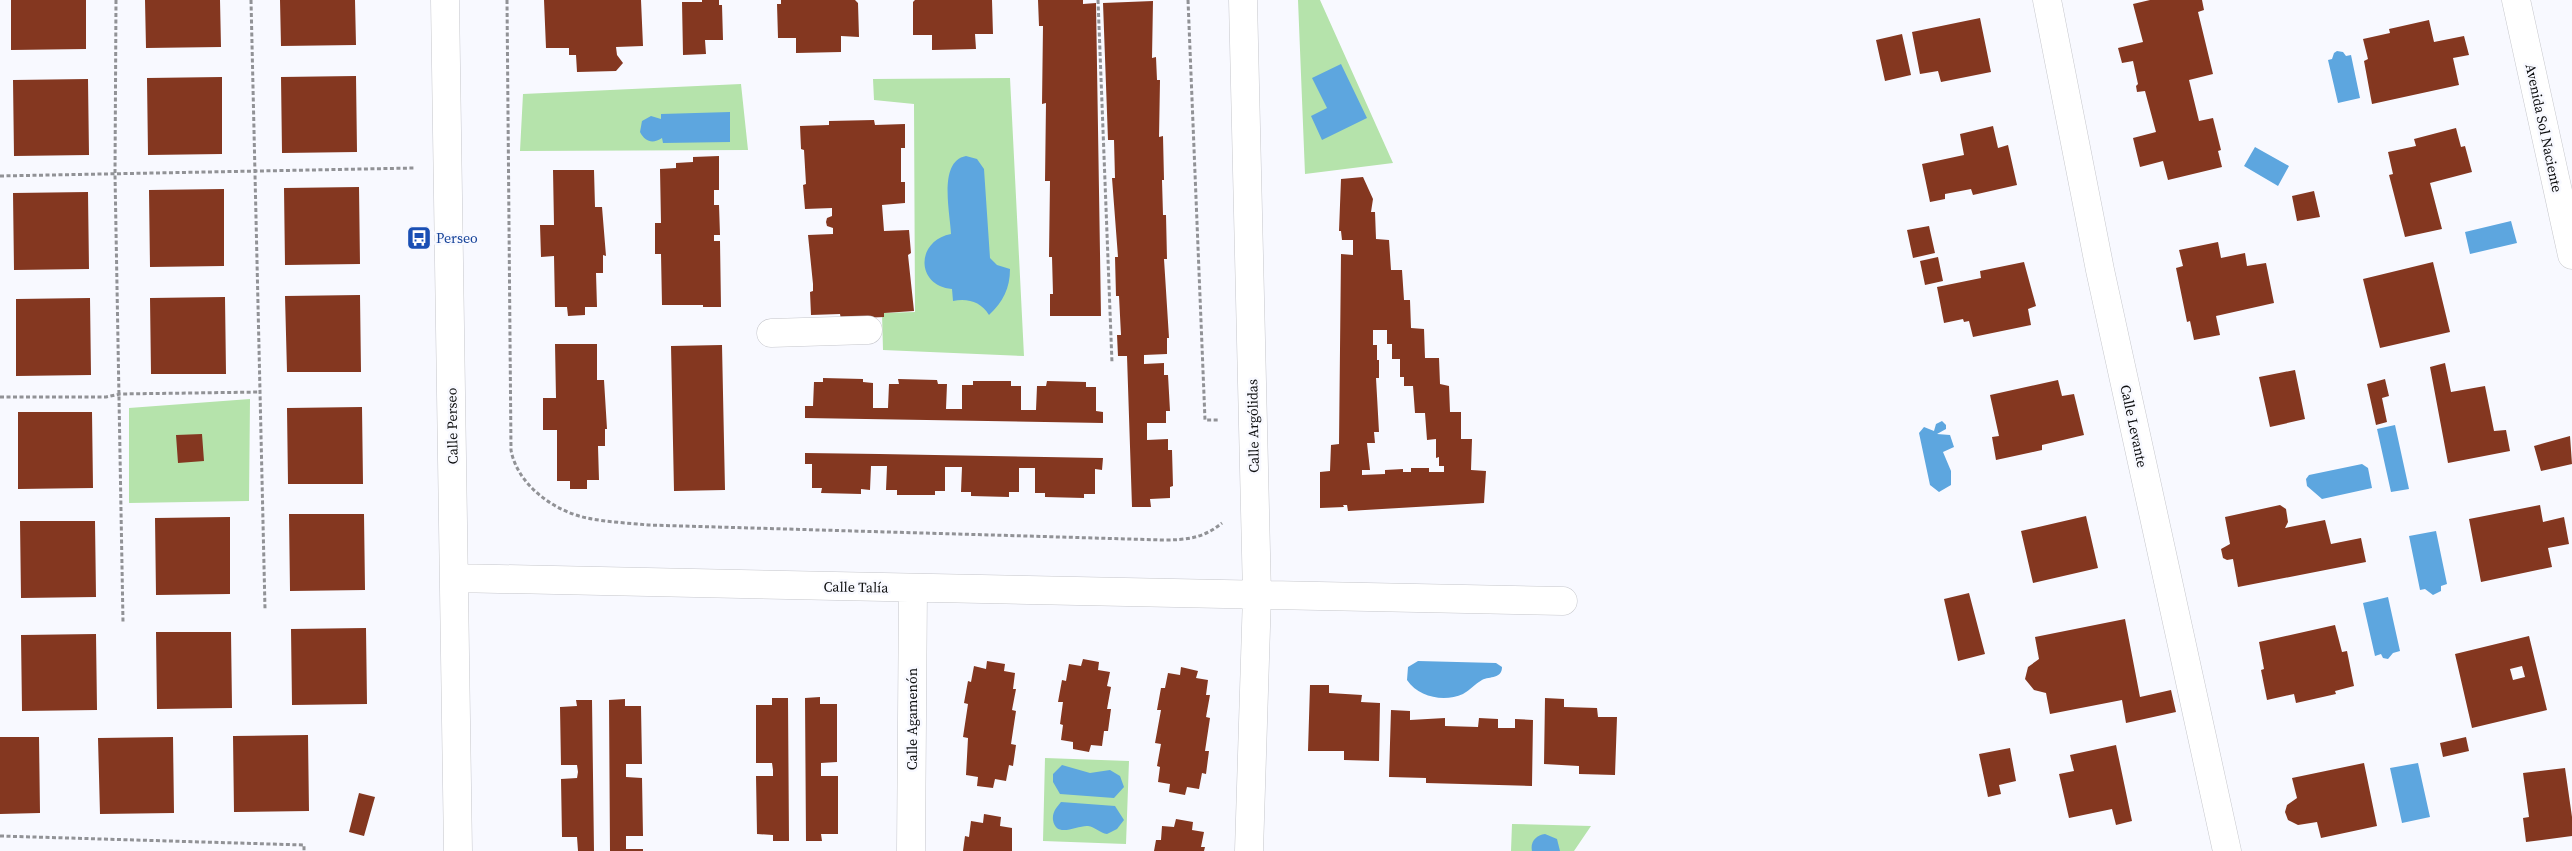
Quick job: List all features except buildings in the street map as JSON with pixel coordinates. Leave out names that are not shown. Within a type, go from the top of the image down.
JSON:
[{"type":"street","name":"Calle Perseo","points":[[445,0],[458,851]]},
{"type":"street","name":"Calle Argólidas","points":[[1243,0],[1257,595],[1249,851]]},
{"type":"street","name":"Calle Levante","points":[[2047,0],[2100,270],[2227,851]]},
{"type":"street","name":"Avenida Sol Naciente","points":[[2516,0],[2572,255]]},
{"type":"street","points":[[771,333],[868,330]]},
{"type":"street","name":"Calle Talía","points":[[454,578],[1563,601]]},
{"type":"street","name":"Calle Agamenón","points":[[911,851],[913,588]]},
{"type":"path","points":[[116,0],[115,174],[123,622]]},
{"type":"path","points":[[252,0],[265,609]]},
{"type":"path","points":[[507,0],[511,450],[517,469],[543,498],[560,508],[586,518],[648,525],[1163,540],[1197,538],[1212,531],[1224,521]]},
{"type":"path","points":[[1098,0],[1112,363]]},
{"type":"path","points":[[1188,0],[1205,420],[1225,420]]},
{"type":"path","points":[[0,176],[447,168]]},
{"type":"path","points":[[0,397],[106,397],[120,394],[261,392]]},
{"type":"path","points":[[0,836],[304,845],[304,851]]},
{"type":"green space","points":[[1298,0],[1320,0],[1393,163],[1305,174]]},
{"type":"green space","points":[[1010,78],[1024,356],[883,350],[882,313],[915,312],[914,104],[874,100],[873,79]]},
{"type":"green space","points":[[741,84],[748,150],[520,151],[523,94]]},
{"type":"green space","points":[[250,399],[249,501],[129,503],[129,408]]},
{"type":"green space","points":[[1045,758],[1129,761],[1126,844],[1043,841]]},
{"type":"green space","points":[[1512,824],[1591,826],[1574,851],[1511,851]]},
{"type":"water","points":[[2337,51],[2343,52],[2346,56],[2351,55],[2360,98],[2338,103],[2328,60],[2332,59]]},
{"type":"water","points":[[1341,64],[1367,118],[1322,140],[1311,116],[1327,108],[1312,78]]},
{"type":"water","points":[[730,112],[730,142],[663,143],[662,138],[649,141],[640,132],[642,121],[651,116],[661,119],[661,114]]},
{"type":"water","points":[[2255,147],[2289,166],[2278,186],[2244,166]]},
{"type":"water","points":[[966,156],[977,159],[984,169],[990,258],[997,265],[1010,269],[1009,282],[1005,294],[989,315],[974,302],[964,300],[953,301],[952,289],[940,286],[932,280],[926,272],[924,263],[931,245],[939,238],[951,234],[948,201],[949,177],[952,167],[957,160]]},
{"type":"water","points":[[2511,221],[2517,243],[2470,254],[2465,232]]},
{"type":"water","points":[[1942,421],[1946,425],[1946,429],[1937,434],[1950,435],[1954,447],[1943,452],[1951,471],[1951,485],[1939,492],[1930,485],[1919,433],[1924,427],[1934,431],[1936,424]]},
{"type":"water","points":[[2395,425],[2409,489],[2391,492],[2377,429]]},
{"type":"water","points":[[2362,464],[2368,468],[2372,488],[2322,499],[2307,486],[2306,479],[2309,475]]},
{"type":"water","points":[[2436,531],[2447,584],[2441,586],[2441,591],[2433,595],[2425,589],[2420,590],[2409,536]]},
{"type":"water","points":[[2388,597],[2400,651],[2393,653],[2388,659],[2383,658],[2381,654],[2375,656],[2363,603]]},
{"type":"water","points":[[1418,661],[1496,663],[1502,667],[1500,674],[1482,680],[1463,694],[1441,698],[1418,691],[1407,680],[1408,667]]},
{"type":"water","points":[[2418,763],[2430,817],[2402,823],[2390,768]]},
{"type":"water","points":[[1062,765],[1090,773],[1110,770],[1120,776],[1124,787],[1114,798],[1060,794],[1053,782],[1053,774]]},
{"type":"water","points":[[1061,802],[1115,806],[1124,820],[1117,829],[1107,834],[1088,826],[1068,830],[1058,829],[1055,826],[1053,815]]},
{"type":"water","points":[[1545,834],[1557,839],[1560,851],[1532,851],[1534,840]]},
{"type":"place","name":"Perseo","points":[[419,238]]}]
